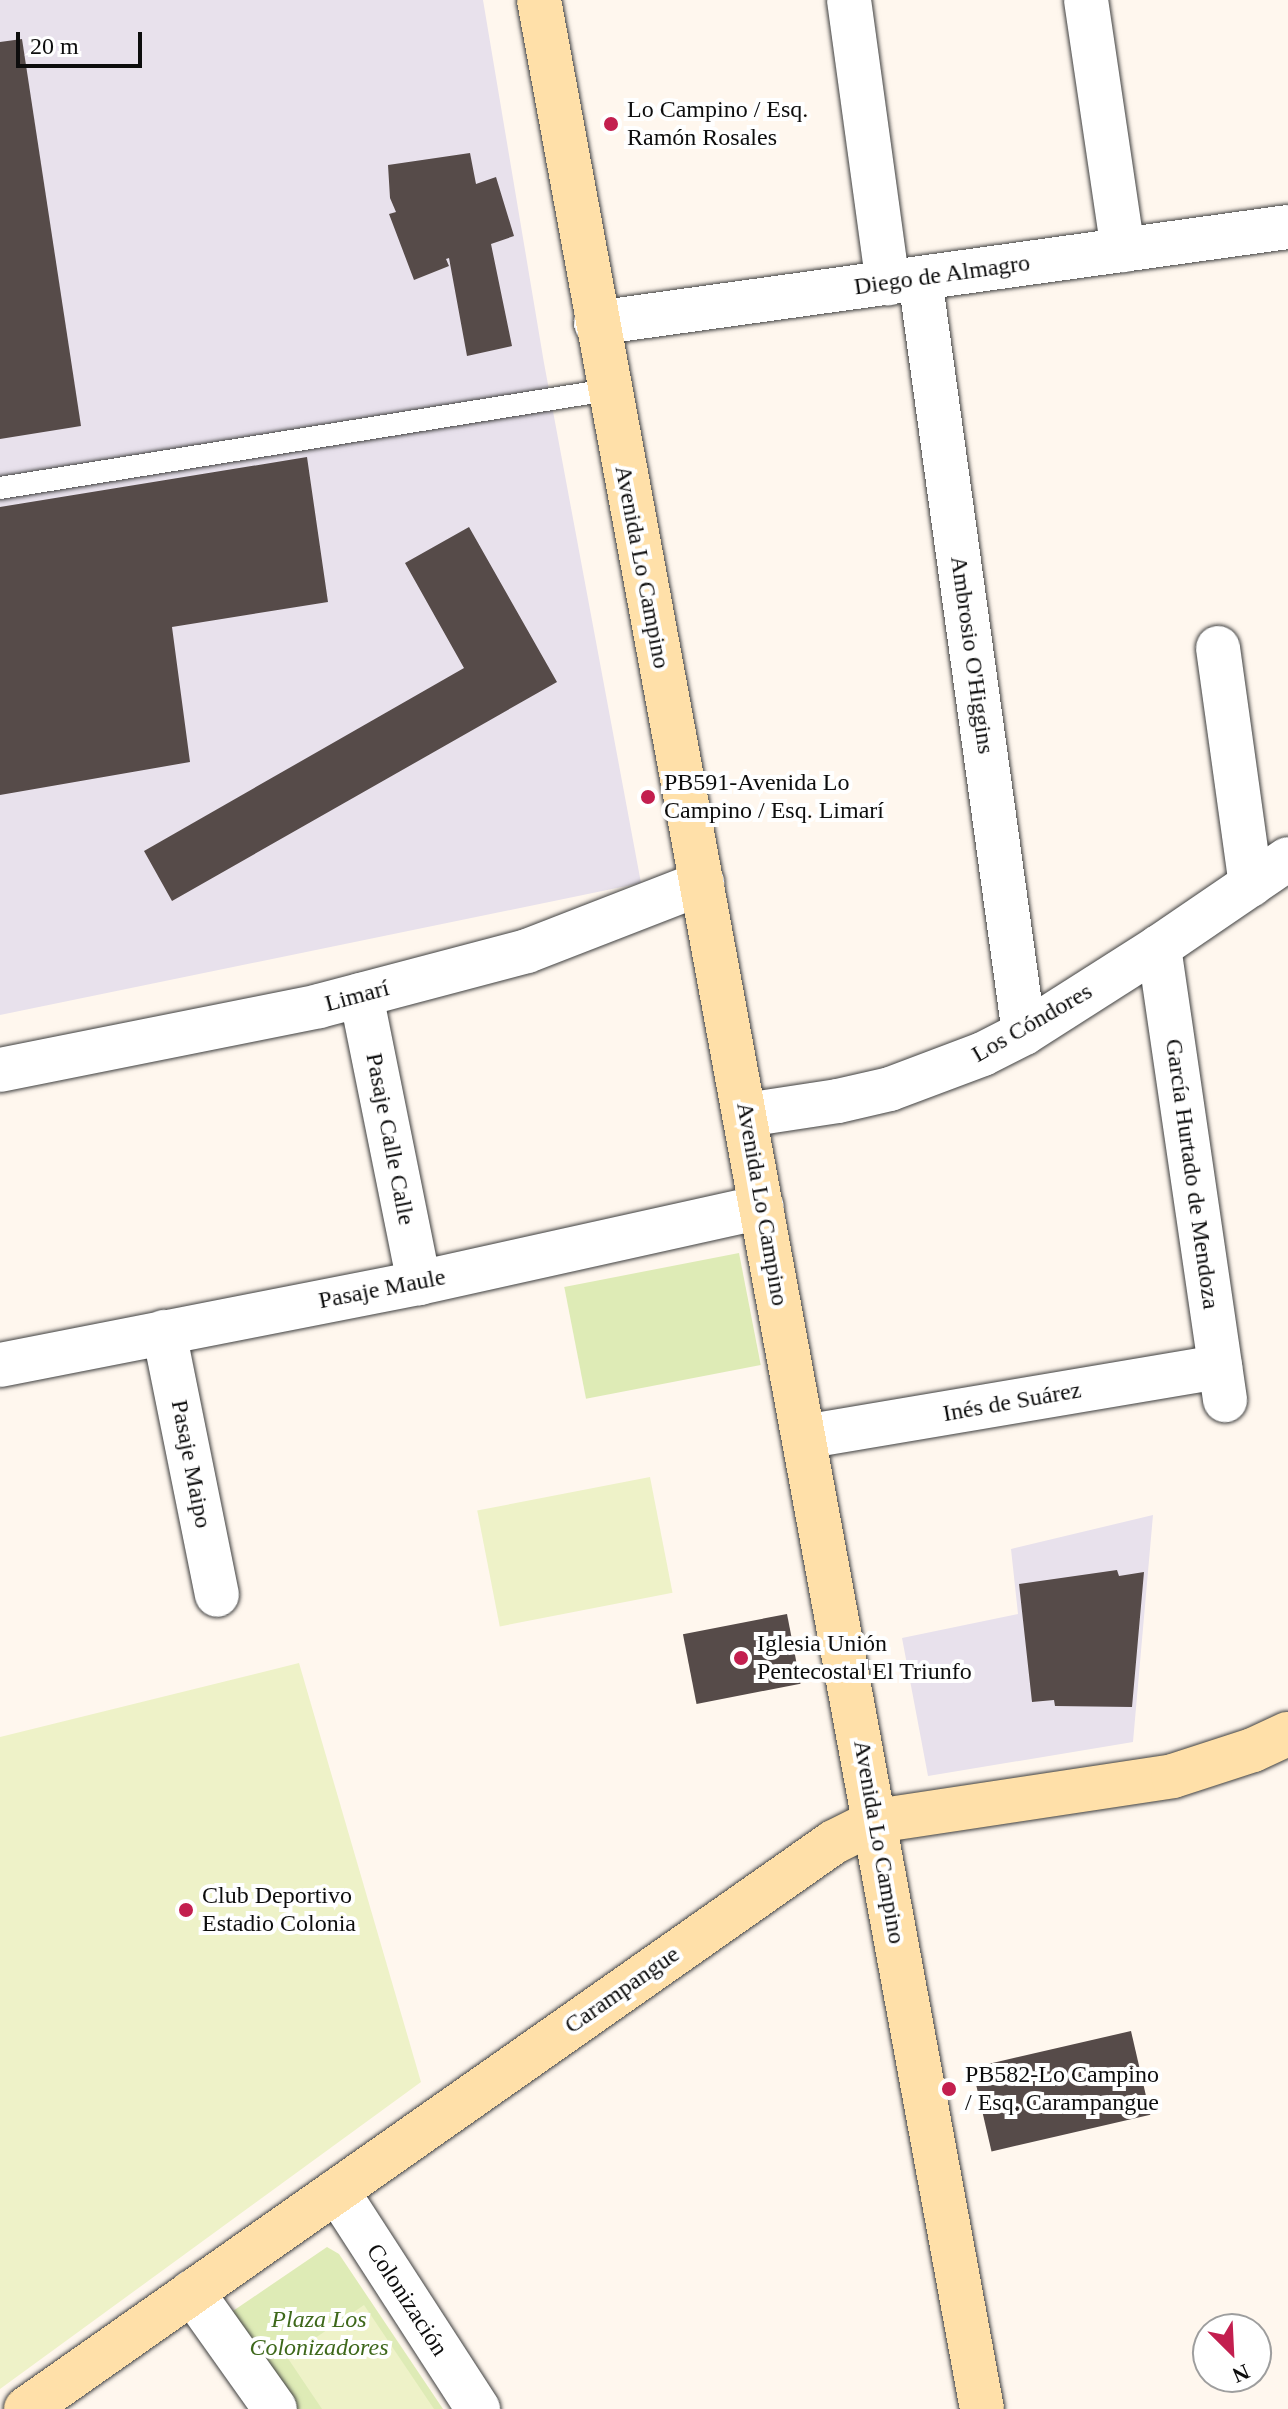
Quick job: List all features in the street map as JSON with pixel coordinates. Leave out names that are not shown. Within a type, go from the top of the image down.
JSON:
[{"type":"main road","name":"Avenida Lo Campino","points":[[539,0],[608,390],[746,1115],[982,2409]]},
{"type":"main road","name":"Carampangue","points":[[26,2409],[796,1867],[876,1821],[1173,1776],[1253,1750],[1288,1734]]},
{"type":"street","name":"Ambrosio O'Higgins","points":[[849,0],[904,280],[1024,1033]]},
{"type":"street","points":[[1086,0],[1123,250]]},
{"type":"street","name":"Diego de Almagro","points":[[596,323],[1288,227]]},
{"type":"street","points":[[1218,648],[1251,885]]},
{"type":"street","name":"Los Cóndores","points":[[746,1115],[838,1101],[890,1089],[954,1066],[1024,1033],[1159,947],[1288,859]]},
{"type":"street","name":"Limarí","points":[[0,1070],[361,995],[527,951],[702,883]]},
{"type":"street","name":"García Hurtado de Mendoza","points":[[1159,947],[1223,1384]]},
{"type":"street","name":"Pasaje Calle Calle","points":[[361,995],[419,1283]]},
{"type":"street","name":"Pasaje Maule","points":[[0,1365],[419,1283],[762,1207]]},
{"type":"street","name":"Pasaje Maipo","points":[[164,1332],[217,1595]]},
{"type":"street","name":"Inés de Suárez","points":[[804,1437],[1223,1384]]},
{"type":"street","name":"Colonización","points":[[337,2191],[478,2409]]},
{"type":"street","points":[[192,2292],[275,2409]]},
{"type":"lane","points":[[0,488],[608,390]]},
{"type":"shaded area","points":[[0,0],[483,0],[544,363],[641,883],[0,1015]]},
{"type":"shaded area","points":[[1153,1515],[1133,1742],[928,1776],[902,1638],[1018,1614],[1011,1549]]},
{"type":"green space","points":[[739,1253],[761,1365],[586,1399],[564,1287]]},
{"type":"green space","points":[[650,1477],[673,1593],[500,1626],[477,1511]]},
{"type":"green space","name":"Club Deportivo Estadio Colonia","points":[[299,1663],[421,2082],[0,2389],[0,1737]]},
{"type":"green space","name":"Plaza Los Colonizadores","points":[[327,2247],[339,2254],[443,2409],[296,2409],[230,2313]]},
{"type":"green space","points":[[364,2305],[434,2409],[322,2409],[287,2357]]},
{"type":"building","points":[[22,39],[81,426],[0,439],[0,42]]},
{"type":"building","points":[[470,153],[476,184],[496,177],[514,236],[491,244],[512,346],[467,356],[449,258],[446,259],[449,266],[414,280],[389,214],[396,212],[390,198],[388,165]]},
{"type":"building","points":[[307,457],[328,602],[172,627],[190,762],[0,795],[0,507]]},
{"type":"building","points":[[469,527],[557,682],[172,901],[144,851],[464,668],[405,563]]},
{"type":"building","points":[[1117,1570],[1119,1576],[1144,1572],[1132,1707],[1055,1706],[1054,1700],[1032,1702],[1019,1584]]},
{"type":"building","name":"Iglesia Unión Pentecostal El Triunfo","points":[[787,1614],[801,1684],[696,1704],[683,1634]]},
{"type":"building","points":[[1131,2031],[1150,2115],[992,2151],[972,2068]]},
{"type":"place","name":"Lo Campino / Esq. Ramón Rosales","points":[[611,124]]},
{"type":"place","name":"PB591-Avenida Lo Campino / Esq. Limarí","points":[[648,797]]},
{"type":"place","name":"Iglesia Unión Pentecostal El Triunfo","points":[[741,1658]]},
{"type":"place","name":"Club Deportivo Estadio Colonia","points":[[186,1910]]},
{"type":"place","name":"PB582-Lo Campino / Esq. Carampangue","points":[[949,2089]]}]
